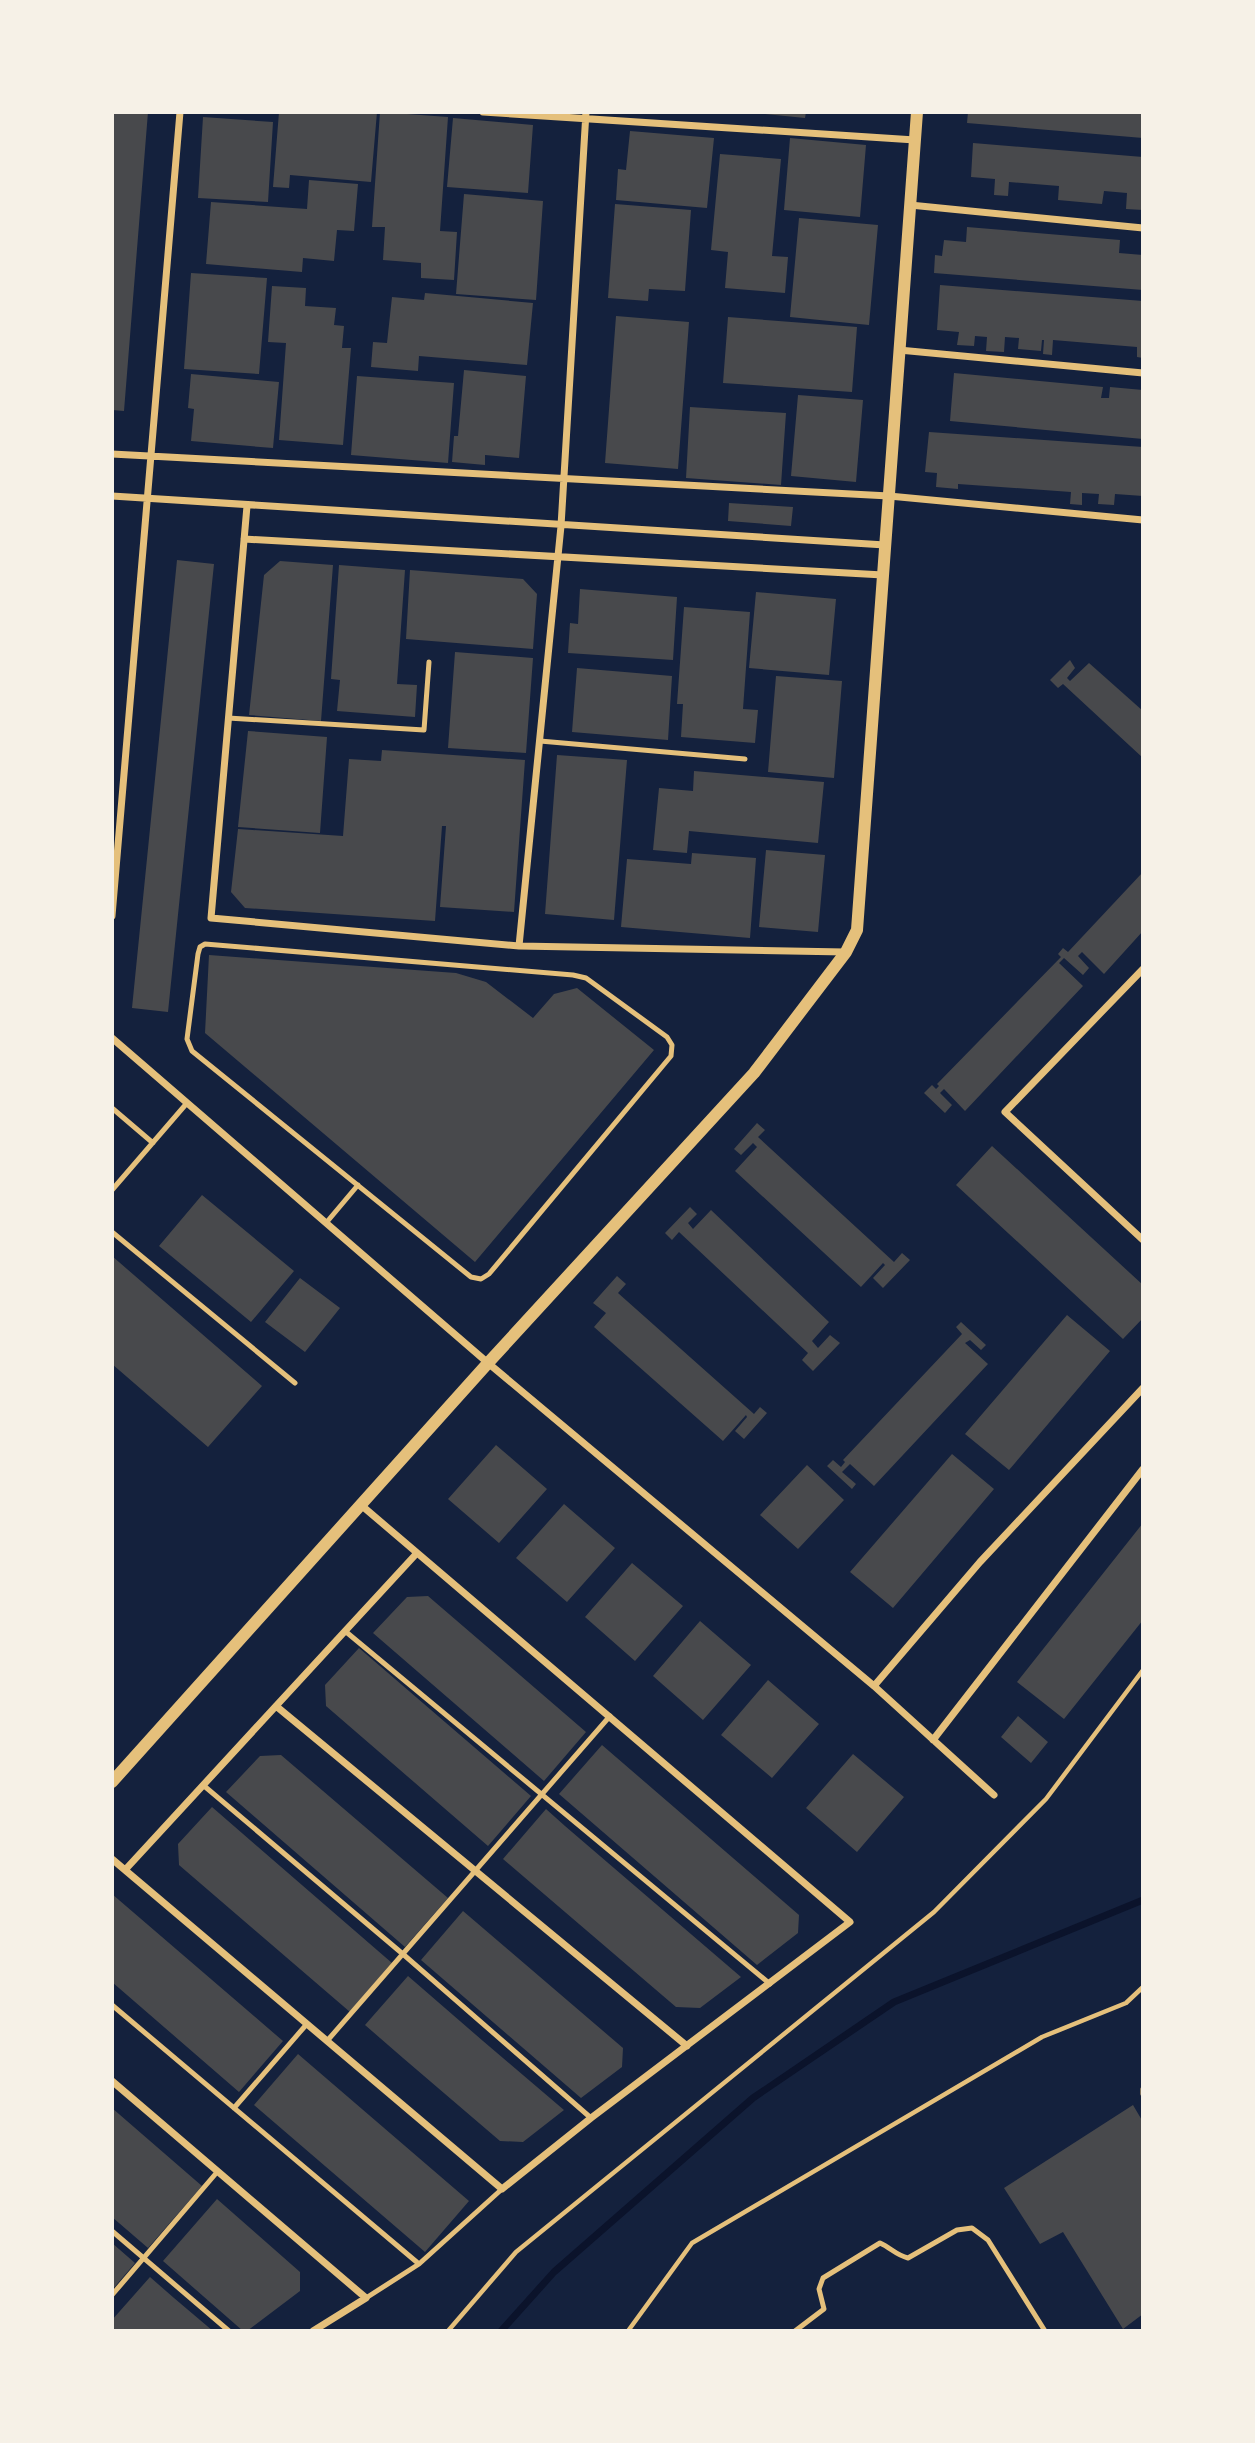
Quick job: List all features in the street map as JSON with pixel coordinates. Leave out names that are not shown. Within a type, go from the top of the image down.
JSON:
[{"type":"street","points":[[112,916],[180,112]]},
{"type":"street","points":[[483,112],[586,115],[915,140]]},
{"type":"street","points":[[112,1783],[488,1363],[754,1073],[846,952],[858,930],[917,112]]},
{"type":"street","points":[[519,946],[561,526],[586,115]]},
{"type":"street","points":[[910,205],[1143,228]]},
{"type":"street","points":[[900,350],[1143,373]]},
{"type":"street","points":[[112,454],[889,496],[1143,520]]},
{"type":"street","points":[[112,496],[885,545]]},
{"type":"street","points":[[247,506],[211,918],[519,946],[846,952]]},
{"type":"street","points":[[244,539],[883,575]]},
{"type":"street","points":[[1143,969],[1005,1112],[1143,1240]]},
{"type":"street","points":[[112,1038],[488,1363],[874,1686],[993,1795]]},
{"type":"street","points":[[874,1686],[980,1562],[1143,1388]]},
{"type":"street","points":[[933,1740],[1143,1469]]},
{"type":"street","points":[[112,1859],[502,2189],[591,2118],[850,1922],[361,1504]]},
{"type":"street","points":[[125,1870],[417,1553]]},
{"type":"street","points":[[276,1706],[687,2046]]},
{"type":"street","points":[[112,2081],[366,2298],[313,2331]]},
{"type":"lane","points":[[228,718],[424,730],[429,662]]},
{"type":"lane","points":[[540,741],[745,759]]},
{"type":"lane","points":[[205,944],[573,975],[586,978],[667,1037],[672,1045],[671,1056],[489,1274],[481,1279],[471,1276],[358,1185],[192,1051],[187,1039],[200,947],[205,944]]},
{"type":"lane","points":[[112,1190],[187,1103]]},
{"type":"lane","points":[[112,1108],[153,1143]]},
{"type":"lane","points":[[326,1223],[358,1185]]},
{"type":"lane","points":[[112,1232],[295,1383]]},
{"type":"lane","points":[[345,1631],[770,1984]]},
{"type":"lane","points":[[327,2041],[610,1716]]},
{"type":"lane","points":[[203,1785],[591,2118]]},
{"type":"lane","points":[[112,2006],[419,2264]]},
{"type":"lane","points":[[234,2108],[306,2025]]},
{"type":"lane","points":[[112,2295],[218,2171]]},
{"type":"lane","points":[[366,2298],[419,2264],[502,2189]]},
{"type":"lane","points":[[795,2331],[824,2309],[819,2288],[823,2278],[880,2243],[896,2255],[908,2258],[957,2230],[972,2228],[988,2239],[1045,2331]]},
{"type":"lane","points":[[112,2231],[229,2331]]},
{"type":"path","points":[[448,2331],[516,2252],[933,1912],[1046,1799],[1143,1670]]},
{"type":"path","points":[[628,2331],[692,2243],[1042,2037],[1126,2003],[1143,1987]]},
{"type":"building","points":[[112,112],[148,112],[124,411],[112,410]]},
{"type":"building","points":[[279,112],[377,112],[371,182],[290,175],[289,188],[273,187]]},
{"type":"building","points":[[380,112],[448,117],[440,231],[457,232],[454,280],[421,278],[421,263],[383,260],[385,227],[372,227]]},
{"type":"building","points":[[765,112],[806,112],[805,118]]},
{"type":"building","points":[[968,112],[1143,112],[1143,138],[967,123]]},
{"type":"building","points":[[203,117],[273,122],[268,202],[198,198]]},
{"type":"building","points":[[453,118],[533,125],[528,193],[447,187]]},
{"type":"building","points":[[630,131],[714,138],[707,208],[616,200],[618,169],[626,170]]},
{"type":"building","points":[[790,138],[866,145],[860,217],[784,210]]},
{"type":"building","points":[[973,143],[1143,157],[1143,210],[1126,209],[1127,193],[1104,191],[1102,204],[1058,200],[1059,186],[1009,182],[1008,196],[994,195],[995,179],[971,177]]},
{"type":"building","points":[[720,154],[781,159],[772,256],[788,257],[785,293],[725,288],[728,252],[711,250]]},
{"type":"building","points":[[309,180],[358,184],[354,231],[337,230],[334,261],[303,258],[302,272],[206,264],[211,202],[307,209]]},
{"type":"building","points":[[464,194],[543,201],[536,300],[456,294]]},
{"type":"building","points":[[615,204],[691,210],[685,291],[649,289],[648,301],[608,298]]},
{"type":"building","points":[[799,218],[878,225],[869,325],[790,317]]},
{"type":"building","points":[[967,227],[1120,240],[1119,253],[1143,255],[1143,290],[934,273],[935,255],[942,256],[944,240],[966,242]]},
{"type":"building","points":[[191,273],[267,278],[259,374],[184,369]]},
{"type":"building","points":[[940,285],[1143,301],[1143,358],[1137,357],[1137,347],[1053,340],[1052,355],[1043,354],[1044,340],[1041,351],[1018,349],[1019,338],[1005,337],[1004,352],[986,351],[987,337],[975,336],[974,346],[957,345],[959,332],[937,330]]},
{"type":"building","points":[[272,286],[306,288],[305,306],[336,308],[334,325],[344,326],[342,348],[351,348],[343,445],[279,440],[286,343],[268,342]]},
{"type":"building","points":[[425,293],[533,303],[527,365],[419,356],[418,371],[371,367],[373,342],[387,343],[392,297],[424,300]]},
{"type":"building","points":[[616,316],[689,322],[678,469],[605,463]]},
{"type":"building","points":[[728,317],[857,327],[852,392],[723,383]]},
{"type":"building","points":[[464,370],[526,376],[519,458],[485,455],[485,465],[452,462],[454,436],[458,436]]},
{"type":"building","points":[[954,373],[1103,387],[1101,398],[1109,398],[1110,387],[1143,390],[1143,439],[950,421]]},
{"type":"building","points":[[191,374],[279,382],[273,448],[191,441],[194,409],[188,408]]},
{"type":"building","points":[[357,376],[454,383],[448,463],[351,455]]},
{"type":"building","points":[[798,395],[863,400],[856,482],[791,476]]},
{"type":"building","points":[[690,407],[786,413],[781,485],[686,478]]},
{"type":"building","points":[[929,432],[1143,447],[1143,496],[1115,494],[1114,505],[1098,504],[1099,494],[1082,493],[1082,505],[1070,504],[1071,492],[958,484],[958,489],[936,487],[937,473],[925,472]]},
{"type":"building","points":[[729,503],[793,507],[791,526],[728,521]]},
{"type":"building","points":[[177,560],[214,564],[168,1012],[132,1008]]},
{"type":"building","points":[[280,561],[333,565],[321,721],[249,715],[264,575]]},
{"type":"building","points":[[339,565],[405,570],[397,684],[417,685],[415,717],[337,711],[340,680],[331,679]]},
{"type":"building","points":[[410,570],[523,579],[537,594],[533,649],[406,639]]},
{"type":"building","points":[[580,589],[677,597],[673,660],[568,653],[570,623],[578,624]]},
{"type":"building","points":[[756,592],[836,599],[829,675],[749,668]]},
{"type":"building","points":[[684,607],[750,612],[743,709],[758,710],[755,743],[681,737],[683,704],[677,704]]},
{"type":"building","points":[[455,652],[533,658],[526,753],[448,748]]},
{"type":"building","points":[[1070,660],[1075,668],[1067,678],[1070,681],[1089,663],[1143,711],[1143,758],[1063,684],[1058,688],[1050,680]]},
{"type":"building","points":[[577,668],[672,676],[668,740],[572,732]]},
{"type":"building","points":[[776,676],[842,681],[834,778],[768,772]]},
{"type":"building","points":[[248,731],[327,737],[320,833],[238,827]]},
{"type":"building","points":[[382,750],[525,760],[514,912],[440,907],[446,826],[442,826],[435,921],[245,908],[231,892],[238,829],[343,836],[349,759],[381,761]]},
{"type":"building","points":[[557,755],[627,760],[614,920],[545,914]]},
{"type":"building","points":[[694,771],[824,782],[818,843],[689,831],[687,853],[653,850],[659,788],[693,791]]},
{"type":"building","points":[[766,850],[825,855],[818,932],[759,927]]},
{"type":"building","points":[[692,853],[756,858],[750,938],[621,927],[627,859],[691,864]]},
{"type":"building","points":[[1143,872],[1143,931],[1104,974],[1082,952],[1078,956],[1089,968],[1083,975],[1064,958],[1059,963],[1083,986],[965,1111],[944,1089],[940,1093],[952,1105],[945,1113],[924,1093],[932,1085],[936,1089],[939,1086],[937,1084],[1061,957],[1058,954],[1063,948],[1068,952]]},
{"type":"building","points":[[209,955],[456,973],[486,982],[533,1018],[554,994],[577,988],[654,1050],[475,1262],[205,1033]]},
{"type":"building","points":[[757,1123],[765,1130],[758,1137],[894,1262],[902,1253],[910,1260],[883,1288],[873,1278],[885,1265],[883,1263],[861,1287],[735,1171],[757,1147],[753,1143],[741,1155],[734,1149]]},
{"type":"building","points":[[992,1146],[1143,1285],[1143,1318],[1123,1339],[956,1185]]},
{"type":"building","points":[[202,1195],[294,1271],[251,1322],[159,1246]]},
{"type":"building","points":[[690,1207],[697,1214],[688,1223],[693,1229],[711,1210],[829,1322],[812,1341],[818,1348],[830,1335],[840,1343],[813,1371],[802,1360],[808,1353],[679,1232],[672,1240],[665,1233]]},
{"type":"building","points":[[112,1256],[262,1386],[208,1447],[112,1364]]},
{"type":"building","points":[[617,1276],[626,1284],[618,1293],[754,1414],[760,1407],[767,1413],[744,1439],[735,1431],[746,1415],[723,1441],[594,1327],[606,1313],[593,1303]]},
{"type":"building","points":[[300,1278],[340,1308],[305,1352],[265,1322]]},
{"type":"building","points":[[1067,1315],[1110,1351],[1009,1470],[965,1434]]},
{"type":"building","points":[[961,1322],[986,1345],[981,1350],[970,1340],[965,1343],[988,1364],[874,1486],[850,1464],[842,1472],[856,1484],[852,1489],[827,1466],[833,1460],[841,1467],[845,1462],[843,1460],[962,1334],[956,1327]]},
{"type":"building","points":[[496,1445],[547,1489],[499,1543],[448,1499]]},
{"type":"building","points":[[952,1454],[994,1489],[893,1608],[850,1572]]},
{"type":"building","points":[[807,1465],[844,1500],[798,1549],[760,1515]]},
{"type":"building","points":[[564,1504],[615,1548],[567,1602],[516,1558]]},
{"type":"building","points":[[1143,1523],[1143,1620],[1064,1719],[1017,1682]]},
{"type":"building","points":[[632,1563],[683,1606],[635,1661],[585,1617]]},
{"type":"building","points":[[428,1596],[586,1732],[544,1781],[373,1633],[407,1597]]},
{"type":"building","points":[[700,1621],[751,1665],[703,1720],[653,1676]]},
{"type":"building","points":[[359,1648],[531,1796],[488,1846],[326,1706],[325,1685]]},
{"type":"building","points":[[768,1680],[819,1724],[772,1778],[721,1735]]},
{"type":"building","points":[[1018,1716],[1048,1742],[1031,1763],[1001,1737]]},
{"type":"building","points":[[602,1745],[799,1915],[798,1933],[757,1965],[559,1794]]},
{"type":"building","points":[[853,1754],[904,1797],[857,1852],[806,1808]]},
{"type":"building","points":[[281,1755],[448,1898],[405,1947],[226,1792],[260,1756]]},
{"type":"building","points":[[212,1807],[392,1963],[350,2012],[179,1865],[178,1844]]},
{"type":"building","points":[[546,1809],[741,1977],[700,2008],[676,2007],[503,1859]]},
{"type":"building","points":[[112,1894],[283,2041],[239,2092],[112,1982]]},
{"type":"building","points":[[463,1911],[623,2048],[622,2067],[581,2098],[421,1960]]},
{"type":"building","points":[[408,1976],[564,2110],[523,2142],[500,2141],[403,2058],[365,2025]]},
{"type":"building","points":[[298,2054],[469,2201],[425,2252],[254,2105]]},
{"type":"building","points":[[1133,2105],[1143,2122],[1143,2314],[1123,2329],[1063,2232],[1040,2244],[1004,2188]]},
{"type":"building","points":[[112,2108],[202,2186],[148,2248],[112,2217]]},
{"type":"building","points":[[217,2199],[300,2272],[300,2291],[247,2331],[243,2331],[163,2261]]},
{"type":"building","points":[[112,2243],[135,2263],[112,2290]]},
{"type":"building","points":[[150,2277],[213,2331],[112,2331],[112,2320]]},
{"type":"waterway","points":[[501,2331],[554,2272],[753,2098],[894,2002],[1143,1900]]}]
